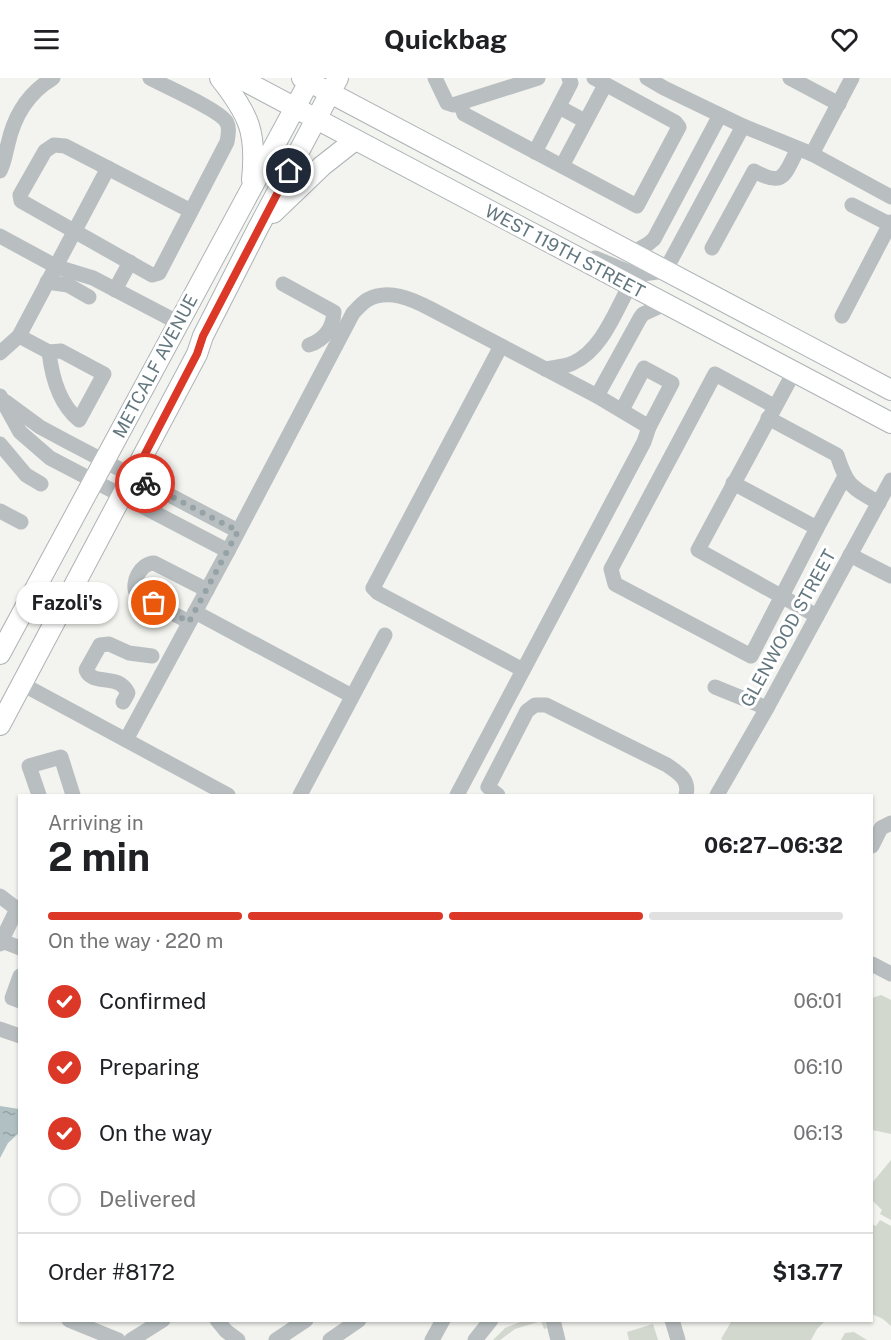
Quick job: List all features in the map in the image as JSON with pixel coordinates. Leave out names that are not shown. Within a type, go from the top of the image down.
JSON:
[{"type":"main road","points":[[220,78],[240,103],[249,121],[254,158],[250,190]]},
{"type":"main road","name":"WEST 119TH STREET","points":[[239,78],[891,423]]},
{"type":"main road","name":"METCALF AVENUE","points":[[0,654],[296,108],[307,79]]},
{"type":"main road","name":"WEST 119TH STREET","points":[[307,79],[334,86],[632,253],[891,390]]},
{"type":"main road","name":"METCALF AVENUE","points":[[0,725],[133,477],[197,354],[203,336],[257,230],[334,86]]},
{"type":"main road","points":[[257,230],[322,166],[355,140]]},
{"type":"street","points":[[0,171],[6,159],[13,123],[23,105],[37,87],[53,78]]},
{"type":"street","points":[[150,78],[217,113],[227,122],[229,133],[227,142],[159,273],[152,275],[21,201],[20,195],[45,151],[54,145],[65,146],[191,211]]},
{"type":"street","points":[[435,78],[447,103],[453,105],[538,78]]},
{"type":"street","points":[[536,152],[571,83],[569,78]]},
{"type":"street","points":[[647,78],[743,126],[805,151],[891,197]]},
{"type":"street","points":[[790,78],[839,104]]},
{"type":"street","points":[[712,248],[754,171],[768,179],[779,179],[784,175],[805,151],[839,104],[852,78]]},
{"type":"street","points":[[460,103],[464,114],[637,206],[679,128],[675,122],[600,81],[585,121],[562,166]]},
{"type":"street","points":[[559,107],[585,121]]},
{"type":"street","points":[[632,253],[654,238],[720,115]]},
{"type":"street","points":[[552,245],[606,262],[629,272],[642,274],[665,271],[743,126]]},
{"type":"street","points":[[0,353],[19,336],[108,168]]},
{"type":"street","points":[[842,316],[891,224],[852,205]]},
{"type":"street","points":[[0,236],[57,267],[93,278],[178,323]]},
{"type":"street","points":[[115,290],[130,262]]},
{"type":"street","points":[[47,282],[68,285],[89,297]]},
{"type":"street","points":[[283,284],[334,312],[334,320],[328,332],[323,338],[309,345]]},
{"type":"street","points":[[581,387],[582,367],[630,285]]},
{"type":"street","points":[[126,740],[353,313],[368,300],[394,294],[416,301],[581,387],[649,428]]},
{"type":"street","points":[[597,396],[614,369],[640,318],[643,314],[665,304]]},
{"type":"street","points":[[19,336],[49,352],[61,351],[104,374],[79,420],[66,407],[59,393],[49,352]]},
{"type":"street","points":[[501,346],[373,588],[378,593],[523,670]]},
{"type":"street","points":[[545,369],[571,364],[591,352]]},
{"type":"street","points":[[459,794],[644,442],[672,383],[644,368],[622,410]]},
{"type":"street","points":[[794,372],[698,550],[817,616]]},
{"type":"street","points":[[844,478],[751,656],[615,584],[610,568],[715,374],[837,455],[844,478],[858,492],[879,503]]},
{"type":"street","points":[[1,397],[40,427],[238,531]]},
{"type":"street","points":[[1,397],[20,432],[50,458],[92,482],[228,551]]},
{"type":"street","points":[[0,444],[26,475],[41,484]]},
{"type":"street","name":"GLENWOOD STREET","points":[[718,794],[891,480]]},
{"type":"street","points":[[733,483],[817,528]]},
{"type":"street","points":[[0,511],[21,522]]},
{"type":"street","points":[[850,555],[891,576]]},
{"type":"street","points":[[207,590],[154,563],[148,563],[143,567],[134,583],[137,594],[192,617],[352,696]]},
{"type":"street","points":[[301,794],[385,635]]},
{"type":"street","points":[[123,702],[128,693],[125,687],[111,679],[97,679],[88,675],[86,670],[100,645],[109,644],[129,653],[153,656]]},
{"type":"street","points":[[22,684],[226,794]]},
{"type":"street","points":[[715,687],[767,708]]},
{"type":"street","points":[[497,794],[488,787],[527,711],[535,705],[546,705],[667,765],[684,778],[688,790],[686,794]]},
{"type":"street","points":[[39,794],[29,766],[61,757],[73,794]]},
{"type":"street","points":[[873,844],[881,828],[891,823]]},
{"type":"street","points":[[0,896],[18,909]]},
{"type":"street","points":[[0,913],[18,909]]},
{"type":"street","points":[[18,909],[1,943],[18,947]]},
{"type":"street","points":[[873,965],[891,974]]},
{"type":"street","points":[[11,998],[18,981]]},
{"type":"street","points":[[0,1029],[18,1035]]},
{"type":"street","points":[[80,1322],[97,1325],[118,1340]]},
{"type":"street","points":[[131,1340],[160,1322]]},
{"type":"street","points":[[219,1322],[237,1340]]},
{"type":"street","points":[[276,1340],[303,1322]]},
{"type":"street","points":[[330,1340],[356,1322]]},
{"type":"street","points":[[432,1340],[442,1322]]},
{"type":"street","points":[[475,1340],[489,1322]]},
{"type":"street","points":[[673,1322],[678,1340]]},
{"type":"shaded area","points":[[881,995],[891,1000],[891,1134],[873,1130],[873,998]]},
{"type":"shaded area","points":[[891,1160],[891,1220],[880,1214],[882,1210],[873,1201],[873,1182]]},
{"type":"shaded area","points":[[880,1220],[891,1226],[891,1326],[873,1314],[873,1224],[876,1226]]},
{"type":"shaded area","points":[[521,1322],[538,1322],[515,1329],[500,1340],[493,1340],[505,1328]]},
{"type":"shaded area","points":[[541,1322],[546,1322],[547,1328],[544,1329]]},
{"type":"shaded area","points":[[731,1322],[824,1322],[811,1340],[721,1339]]},
{"type":"shaded area","points":[[653,1324],[658,1340],[629,1340],[627,1332]]},
{"type":"shaded area","points":[[854,1332],[867,1340],[841,1340],[845,1333]]},
{"type":"water","points":[[0,1106],[18,1109],[18,1134],[8,1143],[0,1158]]},
{"type":"way so far","points":[[145,483],[238,531],[189,622],[154,603]]},
{"type":"place","name":"Fazoli's","points":[[154,603]]},
{"type":"route","points":[[145,483],[133,477],[289,171]]}]
